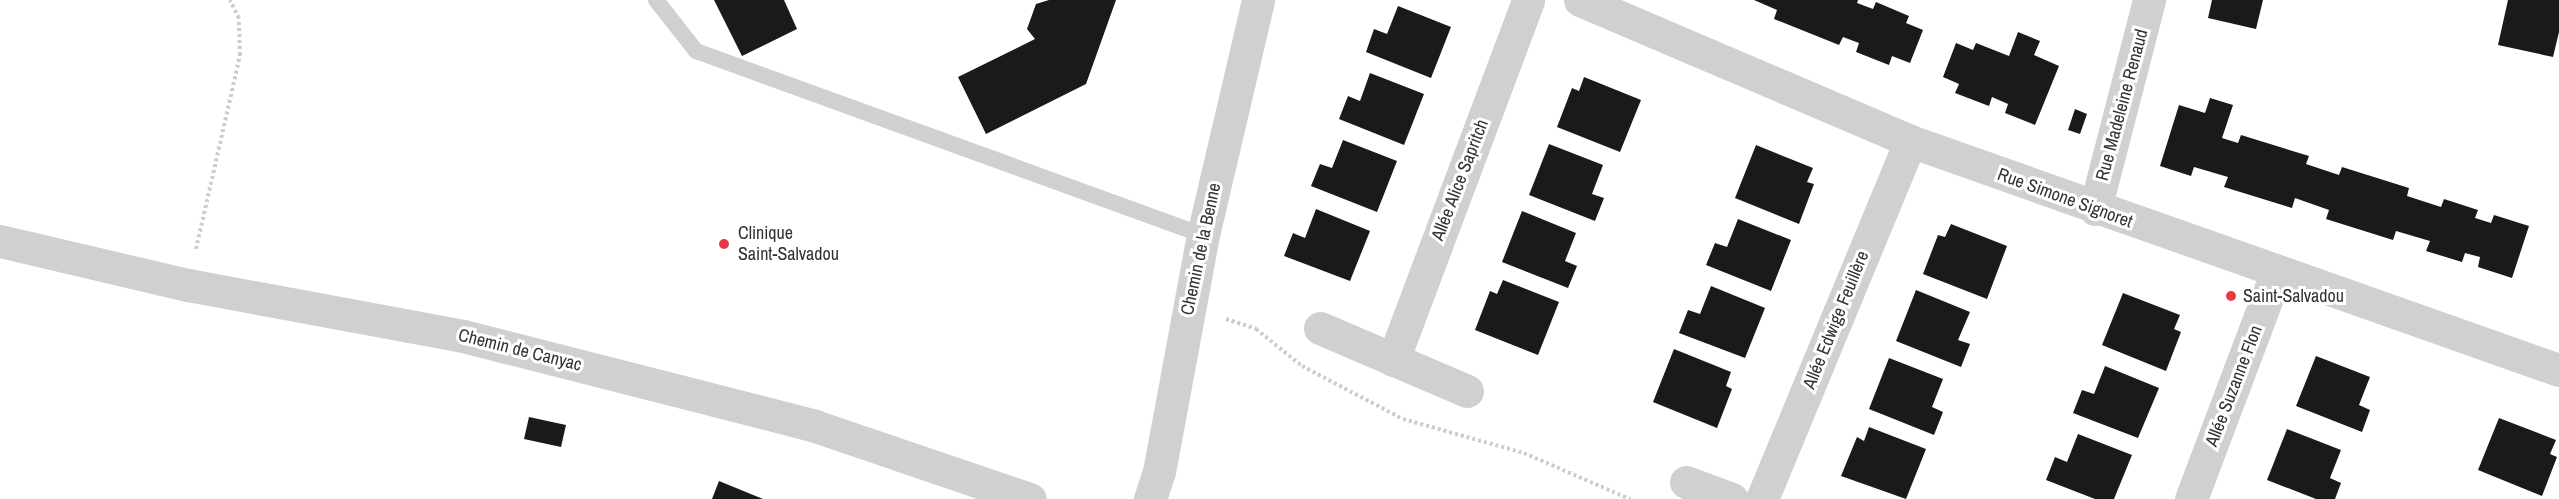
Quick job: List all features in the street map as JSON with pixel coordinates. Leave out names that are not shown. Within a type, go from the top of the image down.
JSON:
[{"type":"street","name":"Chemin de la Benne","points":[[1150,499],[1203,235],[1258,0]]},
{"type":"street","name":"Allée Alice Sapritch","points":[[1392,360],[1528,0]]},
{"type":"street","name":"Rue Simone Signoret","points":[[1580,0],[1910,141],[2095,209],[2559,370]]},
{"type":"street","name":"Rue Madeleine Renaud","points":[[2095,209],[2149,0]]},
{"type":"street","name":"Allée Edwige Feuillère","points":[[1762,499],[1910,141]]},
{"type":"street","name":"Chemin de Canyac","points":[[0,241],[188,285],[463,336],[815,426],[1030,499]]},
{"type":"street","name":"Allée Suzanne Flon","points":[[2191,499],[2277,272]]},
{"type":"street","points":[[1320,328],[1467,391]]},
{"type":"street","points":[[1686,482],[1732,499]]},
{"type":"lane","points":[[656,0],[696,51],[1203,235]]},
{"type":"path","points":[[188,285],[240,55],[239,18],[230,0]]},
{"type":"building","points":[[714,0],[784,0],[797,29],[742,56]]},
{"type":"building","points":[[1049,0],[1116,0],[1086,84],[986,134],[958,77],[1035,39],[1027,29],[1036,4]]},
{"type":"building","points":[[1754,0],[1858,0],[1857,3],[1873,9],[1876,2],[1909,16],[1906,23],[1923,30],[1910,63],[1892,56],[1889,65],[1856,52],[1859,43],[1843,37],[1839,45],[1774,19],[1777,10]]},
{"type":"building","points":[[2212,0],[2263,0],[2256,29],[2208,18]]},
{"type":"building","points":[[2508,0],[2559,0],[2559,32],[2553,57],[2498,45]]},
{"type":"building","points":[[1398,6],[1451,27],[1431,78],[1366,52],[1374,29],[1387,34]]},
{"type":"building","points":[[2018,32],[2040,41],[2034,55],[2059,66],[2035,125],[2005,113],[2008,104],[1992,97],[1989,106],[1955,93],[1959,84],[1943,77],[1956,43],[1973,50],[1976,43],[2009,56]]},
{"type":"building","points":[[1370,73],[1424,94],[1404,145],[1339,119],[1348,96],[1360,101]]},
{"type":"building","points":[[1584,77],[1641,100],[1620,152],[1557,127],[1572,88],[1579,91]]},
{"type":"building","points":[[2210,98],[2233,105],[2222,138],[2238,143],[2241,135],[2309,156],[2306,164],[2339,175],[2342,167],[2409,188],[2407,196],[2441,207],[2444,199],[2478,210],[2475,218],[2491,223],[2494,215],[2529,226],[2512,278],[2478,267],[2480,257],[2465,253],[2462,262],[2426,251],[2430,241],[2396,231],[2393,240],[2326,219],[2329,210],[2295,198],[2292,208],[2224,187],[2228,177],[2194,167],[2191,176],[2160,166],[2179,105],[2205,113]]},
{"type":"building","points":[[2075,109],[2087,114],[2080,134],[2068,130]]},
{"type":"building","points":[[1343,140],[1397,161],[1377,212],[1311,186],[1320,164],[1332,168]]},
{"type":"building","points":[[1549,144],[1603,165],[1592,194],[1604,198],[1595,221],[1529,195]]},
{"type":"building","points":[[1756,145],[1813,168],[1807,182],[1814,184],[1799,224],[1735,198]]},
{"type":"building","points":[[1316,209],[1370,231],[1350,281],[1284,256],[1293,233],[1305,238]]},
{"type":"building","points":[[1522,211],[1576,233],[1565,261],[1577,266],[1568,288],[1502,262]]},
{"type":"building","points":[[1738,219],[1791,240],[1771,291],[1706,265],[1715,243],[1727,247]]},
{"type":"building","points":[[1951,224],[2007,246],[1987,299],[1923,274],[1938,235],[1945,237]]},
{"type":"building","points":[[1503,280],[1559,302],[1538,355],[1475,330],[1490,291],[1497,294]]},
{"type":"building","points":[[1711,286],[1765,308],[1745,358],[1679,333],[1688,310],[1700,314]]},
{"type":"building","points":[[1916,290],[1970,312],[1958,340],[1970,344],[1961,367],[1896,341]]},
{"type":"building","points":[[2123,293],[2180,315],[2174,329],[2181,332],[2166,371],[2102,345]]},
{"type":"building","points":[[1674,349],[1731,372],[1726,386],[1732,389],[1717,428],[1653,402]]},
{"type":"building","points":[[2316,356],[2370,377],[2359,405],[2370,410],[2362,432],[2296,406]]},
{"type":"building","points":[[1889,358],[1943,379],[1932,407],[1943,412],[1934,435],[1869,409]]},
{"type":"building","points":[[2105,366],[2159,388],[2138,438],[2073,413],[2082,390],[2094,394]]},
{"type":"building","points":[[529,417],[566,425],[561,447],[524,439]]},
{"type":"building","points":[[2499,418],[2556,440],[2550,454],[2557,457],[2542,496],[2478,470]]},
{"type":"building","points":[[1869,427],[1926,449],[1906,499],[1841,476],[1857,437],[1864,441]]},
{"type":"building","points":[[2287,429],[2341,450],[2330,478],[2341,483],[2335,499],[2316,499],[2267,480]]},
{"type":"building","points":[[2078,434],[2132,455],[2114,499],[2095,499],[2046,480],[2055,457],[2067,462]]},
{"type":"building","points":[[719,481],[763,499],[712,499]]},
{"type":"place","name":"Clinique Saint-Salvadou","points":[[724,244]]},
{"type":"place","name":"Saint-Salvadou","points":[[2231,296]]}]
